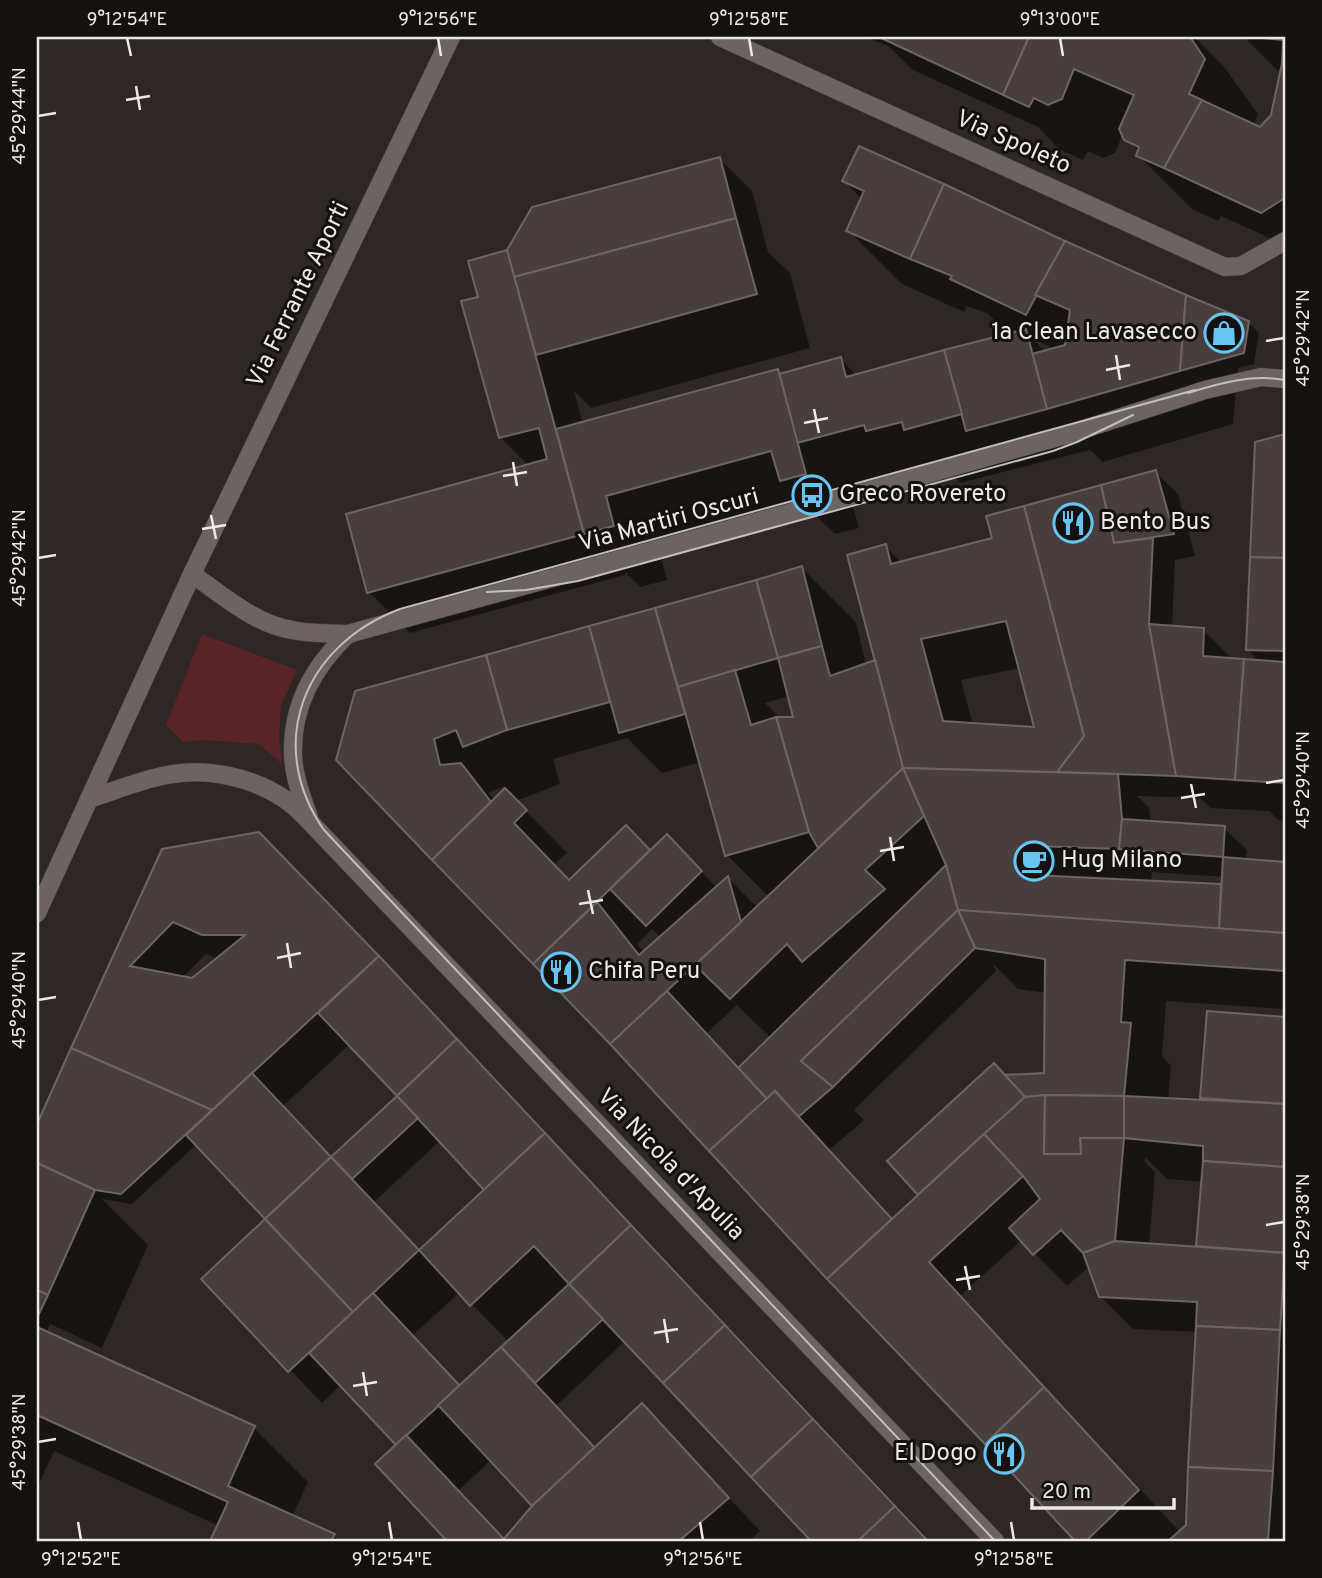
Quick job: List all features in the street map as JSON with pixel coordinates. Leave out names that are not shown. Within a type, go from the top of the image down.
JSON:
[{"type":"street","name":"Via Ferrante Aporti","points":[[37,913],[192,574],[451,37]]},
{"type":"street","name":"Via Spoleto","points":[[720,37],[1225,267],[1241,266],[1285,241]]},
{"type":"street","name":"Via Martiri Oscuri","points":[[348,634],[1056,438],[1205,390],[1261,377],[1285,379]]},
{"type":"street","points":[[192,574],[258,618],[275,626],[310,632],[348,634]]},
{"type":"street","points":[[310,822],[297,779],[293,754],[297,716],[309,681],[320,664],[348,634]]},
{"type":"street","points":[[89,799],[167,775],[207,773],[236,778],[265,788],[286,800],[310,822]]},
{"type":"street","name":"Via Nicola d'Apulia","points":[[310,822],[995,1541]]},
{"type":"shaded area","points":[[202,634],[297,670],[281,705],[279,737],[282,764],[259,744],[205,740],[183,742],[166,725]]},
{"type":"building","points":[[879,37],[1029,37],[1003,95]]},
{"type":"building","points":[[1029,37],[1190,37],[1205,59],[1189,94],[1202,100],[1164,168],[1136,156],[1139,147],[1124,140],[1119,129],[1134,95],[1074,69],[1062,99],[1048,105],[1034,98],[1029,107],[1003,95]]},
{"type":"building","points":[[1252,37],[1285,37],[1285,63],[1282,63],[1283,40]]},
{"type":"building","points":[[1282,63],[1285,63],[1285,198],[1261,213],[1164,168],[1202,100],[1260,127],[1271,115]]},
{"type":"building","points":[[859,146],[944,184],[910,259],[846,231],[864,191],[842,181]]},
{"type":"building","points":[[720,157],[736,218],[514,277],[507,250],[532,207]]},
{"type":"building","points":[[944,184],[1065,241],[1026,315],[950,279],[952,276],[910,259]]},
{"type":"building","points":[[736,218],[757,294],[536,355],[514,277]]},
{"type":"building","points":[[1065,241],[1186,295],[1180,371],[1047,409],[1032,354],[1065,345],[1070,310],[1035,295]]},
{"type":"building","points":[[507,250],[584,534],[367,593],[346,514],[547,459],[539,428],[499,438],[461,301],[478,297],[468,261]]},
{"type":"building","points":[[1186,295],[1249,321],[1244,353],[1180,371]]},
{"type":"building","points":[[1026,329],[1047,409],[966,431],[944,350]]},
{"type":"building","points":[[944,350],[962,414],[904,430],[902,422],[866,431],[864,425],[797,443],[779,374],[841,357],[846,377]]},
{"type":"building","points":[[778,369],[806,474],[780,481],[771,451],[606,496],[614,526],[584,534],[556,429]]},
{"type":"building","points":[[1285,434],[1285,558],[1250,557],[1255,442]]},
{"type":"building","points":[[1156,470],[1174,534],[1114,543],[1101,485]]},
{"type":"building","points":[[1101,485],[1114,543],[1153,538],[1149,624],[1176,776],[1057,772],[1084,736],[1024,506]]},
{"type":"building","points":[[1024,506],[1084,736],[1057,772],[903,768],[847,555],[886,544],[891,564],[992,538],[986,516]],"holes":[[[1006,621],[1034,727],[943,721],[921,639]]]},
{"type":"building","points":[[1250,557],[1285,558],[1285,651],[1246,650]]},
{"type":"building","points":[[802,566],[822,646],[778,658],[756,580]]},
{"type":"building","points":[[756,580],[778,658],[678,687],[655,608]]},
{"type":"building","points":[[655,608],[685,714],[619,733],[589,626]]},
{"type":"building","points":[[1149,624],[1204,628],[1203,656],[1244,659],[1235,780],[1176,776]]},
{"type":"building","points":[[589,626],[610,702],[507,730],[486,655]]},
{"type":"building","points":[[822,646],[830,676],[875,660],[903,768],[818,848],[809,832],[776,717],[793,717],[778,658]]},
{"type":"building","points":[[486,655],[507,730],[463,747],[456,730],[434,739],[440,765],[461,763],[491,802],[432,860],[336,760],[355,691]]},
{"type":"building","points":[[1244,659],[1285,662],[1285,783],[1235,780]]},
{"type":"building","points":[[735,670],[751,725],[776,717],[809,832],[725,856],[678,687]]},
{"type":"building","points":[[903,768],[924,816],[865,870],[885,889],[802,962],[787,944],[730,999],[695,965]]},
{"type":"building","points":[[903,768],[1118,774],[1122,819],[1119,849],[1035,846],[1032,875],[1221,884],[1219,930],[958,910],[946,865]]},
{"type":"building","points":[[505,788],[527,810],[514,823],[569,880],[626,825],[650,850],[533,964],[432,860]]},
{"type":"building","points":[[1122,819],[1225,826],[1223,857],[1119,849]]},
{"type":"building","points":[[259,832],[379,956],[212,1110],[71,1048],[162,849]],"holes":[[[173,922],[202,935],[245,935],[192,978],[130,966]]]},
{"type":"building","points":[[667,834],[702,871],[646,926],[610,889]]},
{"type":"building","points":[[1223,857],[1285,862],[1285,933],[1219,930]]},
{"type":"building","points":[[946,865],[958,910],[801,1061],[833,1087],[798,1117],[775,1091],[767,1099],[738,1068]]},
{"type":"building","points":[[728,876],[741,922],[610,1044],[533,964],[597,902],[639,955]]},
{"type":"building","points":[[958,910],[1285,933],[1285,971],[1125,960],[1121,1022],[1131,1023],[1124,1096],[1025,1097],[1004,1075],[1044,1073],[1045,959],[975,948]]},
{"type":"building","points":[[958,910],[975,948],[833,1087],[801,1061]]},
{"type":"building","points":[[379,956],[457,1039],[397,1096],[318,1013]]},
{"type":"building","points":[[667,991],[767,1099],[709,1151],[610,1044]]},
{"type":"building","points":[[1207,1011],[1285,1017],[1285,1104],[1200,1098]]},
{"type":"building","points":[[457,1039],[545,1133],[484,1190],[397,1096]]},
{"type":"building","points":[[71,1048],[212,1110],[121,1194],[95,1190],[37,1163],[37,1124]]},
{"type":"building","points":[[994,1063],[1025,1097],[918,1195],[887,1161]]},
{"type":"building","points":[[252,1073],[331,1157],[265,1219],[186,1135]]},
{"type":"building","points":[[775,1091],[892,1219],[827,1279],[709,1151]]},
{"type":"building","points":[[1045,1095],[1044,1154],[1081,1154],[1080,1138],[1124,1138],[1115,1241],[1083,1253],[1061,1230],[1033,1255],[1009,1228],[1040,1199],[1023,1176],[984,1134],[1025,1097]]},
{"type":"building","points":[[1045,1095],[1124,1096],[1124,1138],[1080,1138],[1081,1154],[1044,1154]]},
{"type":"building","points":[[397,1096],[418,1118],[352,1179],[331,1157]]},
{"type":"building","points":[[1124,1096],[1285,1104],[1285,1167],[1203,1161],[1203,1146],[1124,1138]]},
{"type":"building","points":[[545,1133],[631,1225],[569,1284],[534,1246],[470,1306],[419,1250]]},
{"type":"building","points":[[984,1134],[1023,1176],[929,1262],[1044,1387],[985,1444],[827,1279]]},
{"type":"building","points":[[331,1157],[419,1250],[353,1312],[265,1219]]},
{"type":"building","points":[[1203,1161],[1285,1167],[1285,1253],[1196,1246]]},
{"type":"building","points":[[37,1163],[95,1190],[48,1295],[37,1290]]},
{"type":"building","points":[[265,1219],[353,1312],[288,1372],[201,1279]]},
{"type":"building","points":[[631,1225],[725,1325],[663,1383],[569,1284]]},
{"type":"building","points":[[1115,1241],[1285,1253],[1280,1330],[1196,1326],[1197,1302],[1099,1297],[1083,1253]]},
{"type":"building","points":[[569,1284],[603,1319],[535,1383],[501,1347]]},
{"type":"building","points":[[37,1290],[48,1295],[37,1318]]},
{"type":"building","points":[[373,1293],[460,1386],[396,1445],[309,1353]]},
{"type":"building","points":[[725,1325],[813,1419],[751,1477],[663,1383]]},
{"type":"building","points":[[1196,1326],[1280,1330],[1273,1471],[1188,1467]]},
{"type":"building","points":[[37,1327],[255,1426],[228,1486],[335,1534],[331,1541],[210,1541],[228,1502],[37,1415]]},
{"type":"building","points":[[501,1347],[595,1448],[532,1506],[438,1405]]},
{"type":"building","points":[[1044,1387],[1139,1490],[1086,1541],[1075,1541],[985,1444]]},
{"type":"building","points":[[642,1403],[729,1498],[679,1541],[502,1541],[532,1506]]},
{"type":"building","points":[[813,1419],[895,1506],[858,1541],[811,1541],[751,1477]]},
{"type":"building","points":[[406,1435],[504,1539],[502,1541],[447,1541],[375,1464]]},
{"type":"building","points":[[1188,1467],[1273,1471],[1268,1541],[1168,1541],[1186,1525]]},
{"type":"building","points":[[895,1506],[928,1541],[858,1541]]},
{"type":"tram line","points":[[1188,393],[1248,379],[1285,380]]},
{"type":"tram line","points":[[995,1541],[324,830],[306,797],[297,764],[296,732],[304,701],[318,672],[339,647],[367,625],[400,609],[1195,390]]},
{"type":"tram line","points":[[487,592],[526,590],[578,581],[1053,451],[1133,415]]},
{"type":"place","name":"1a Clean Lavasecco","points":[[1224,333]]},
{"type":"place","name":"Greco Rovereto","points":[[812,495]]},
{"type":"place","name":"Bento Bus","points":[[1073,523]]},
{"type":"place","name":"Hug Milano","points":[[1034,861]]},
{"type":"place","name":"Chifa Peru","points":[[561,972]]},
{"type":"place","name":"El Dogo","points":[[1004,1454]]}]
